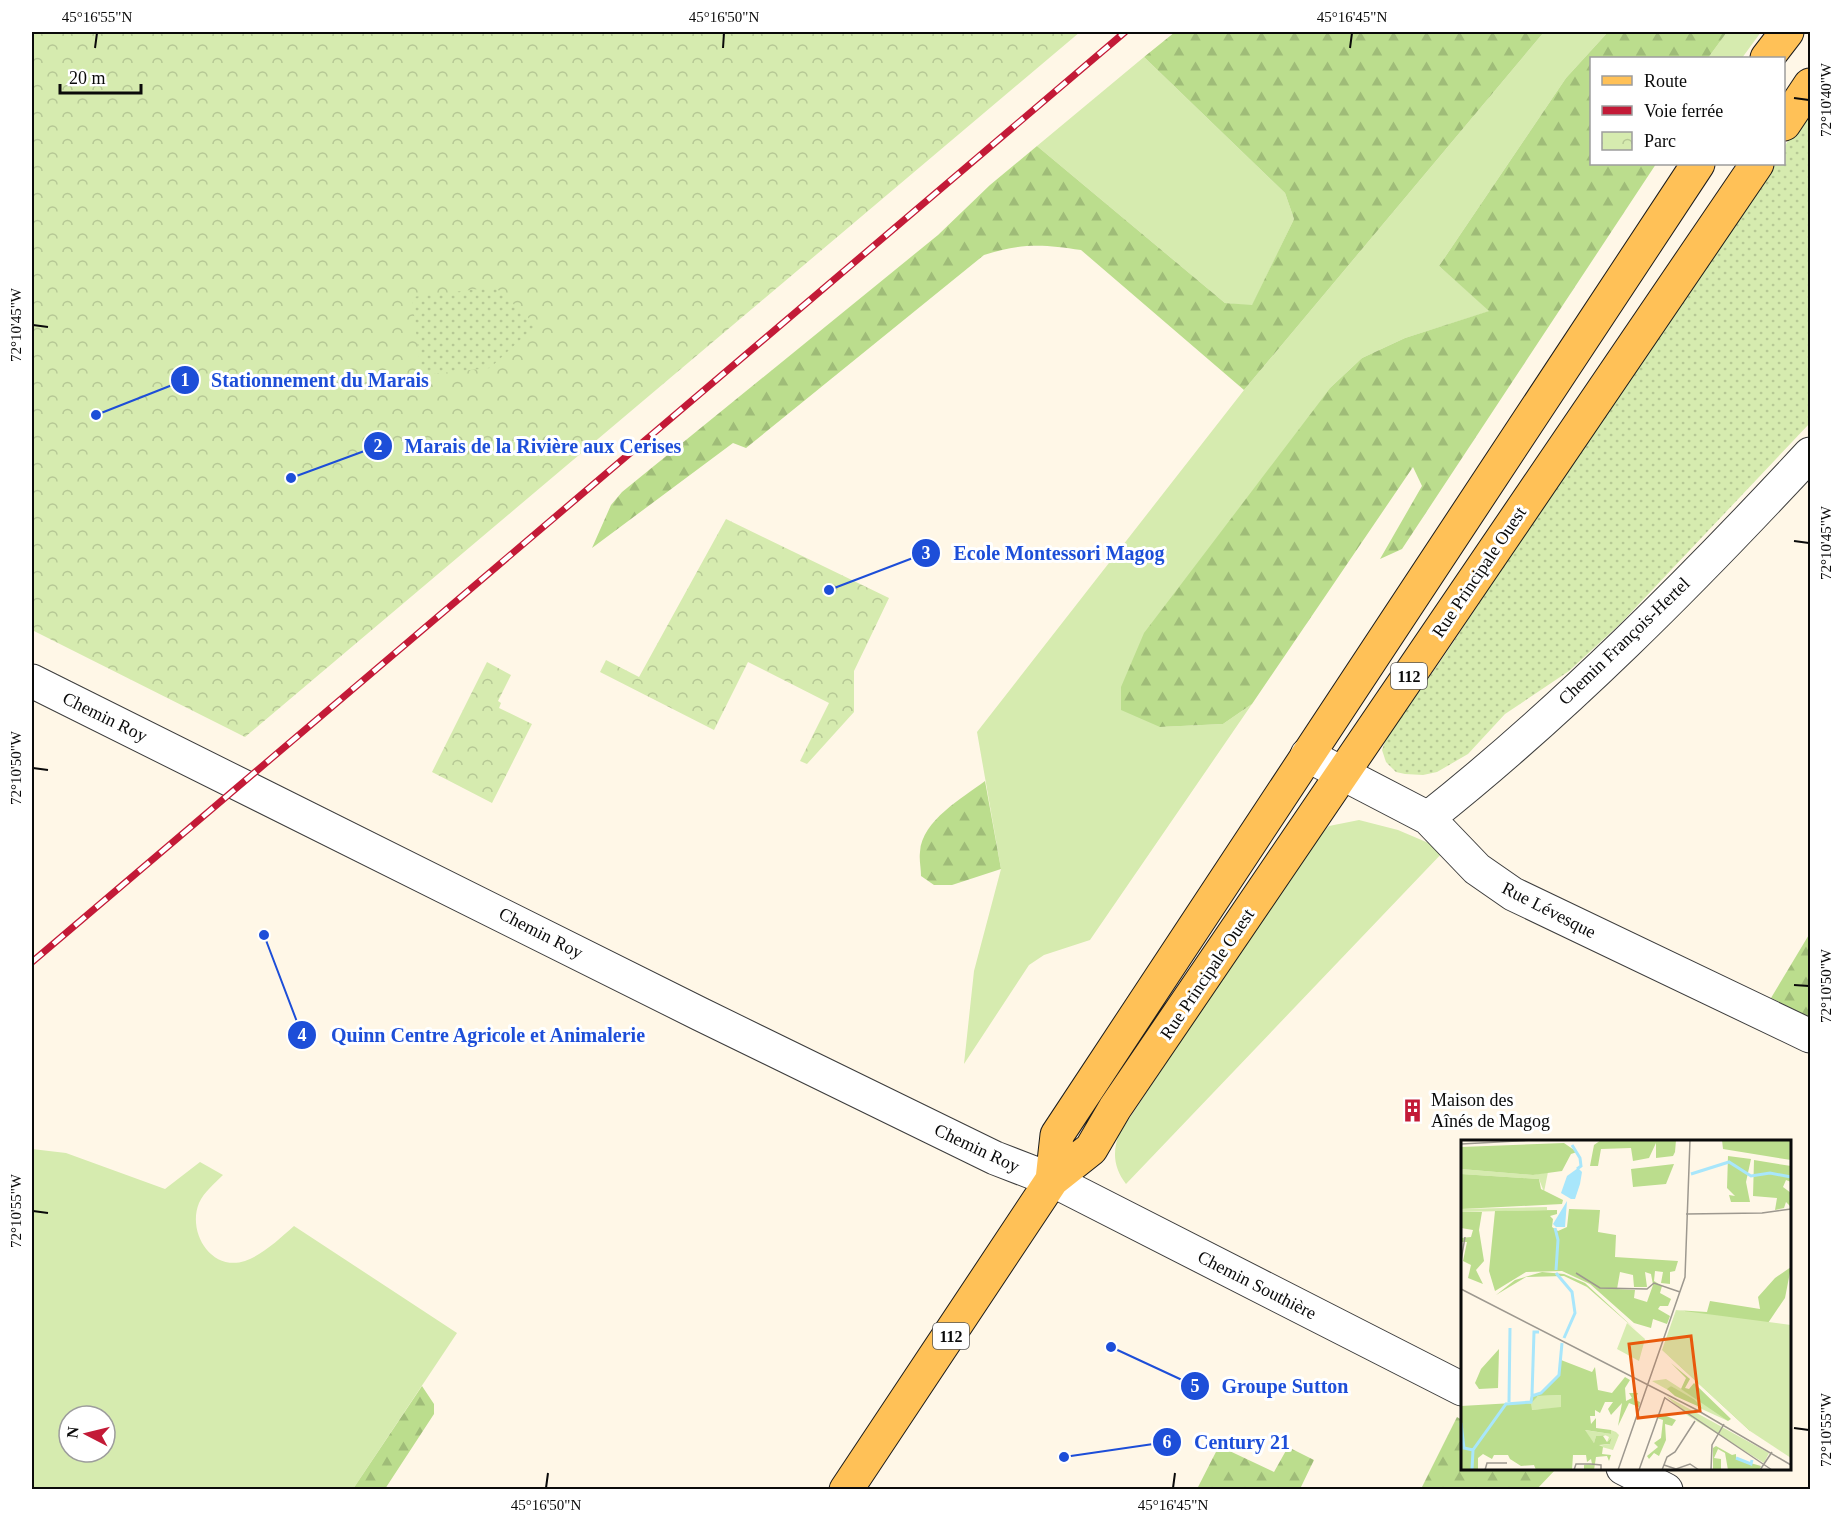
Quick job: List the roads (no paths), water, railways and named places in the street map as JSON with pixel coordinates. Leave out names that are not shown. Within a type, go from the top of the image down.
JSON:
[{"type":"main road","points":[[1768,57],[1787,32]]},
{"type":"main road","points":[[1785,122],[1810,85]]},
{"type":"main road","name":"Rue Principale Ouest","points":[[1052,1180],[1057,1136],[1697,165]]},
{"type":"main road","name":"Rue Principale Ouest","points":[[846,1490],[1052,1180],[1090,1149],[1756,165]]},
{"type":"street","name":"Chemin François-Hertel","points":[[1428,818],[1466,788],[1615,652],[1757,511],[1810,454]]},
{"type":"street","name":"Chemin Roy","points":[[32,681],[849,1087],[995,1158],[1052,1180]]},
{"type":"street","name":"Rue Lévesque","points":[[1307,756],[1428,818],[1476,869],[1513,894],[1810,1036]]},
{"type":"street","name":"Chemin Southière","points":[[1052,1180],[1461,1388]]},
{"type":"street","points":[[1627,1470],[1666,1490]]},
{"type":"railway","points":[[32,962],[1125,32]]},
{"type":"place","name":"Stationnement du Marais","points":[[96,415]]},
{"type":"place","name":"Marais de la Rivière aux Cerises","points":[[291,478]]},
{"type":"place","name":"Ecole Montessori Magog","points":[[829,590]]},
{"type":"place","name":"Quinn Centre Agricole et Animalerie","points":[[264,935]]},
{"type":"place","name":"Maison des Aînés de Magog","points":[[1413,1110]]},
{"type":"place","name":"Groupe Sutton","points":[[1111,1347]]},
{"type":"place","name":"Century 21","points":[[1064,1457]]}]
